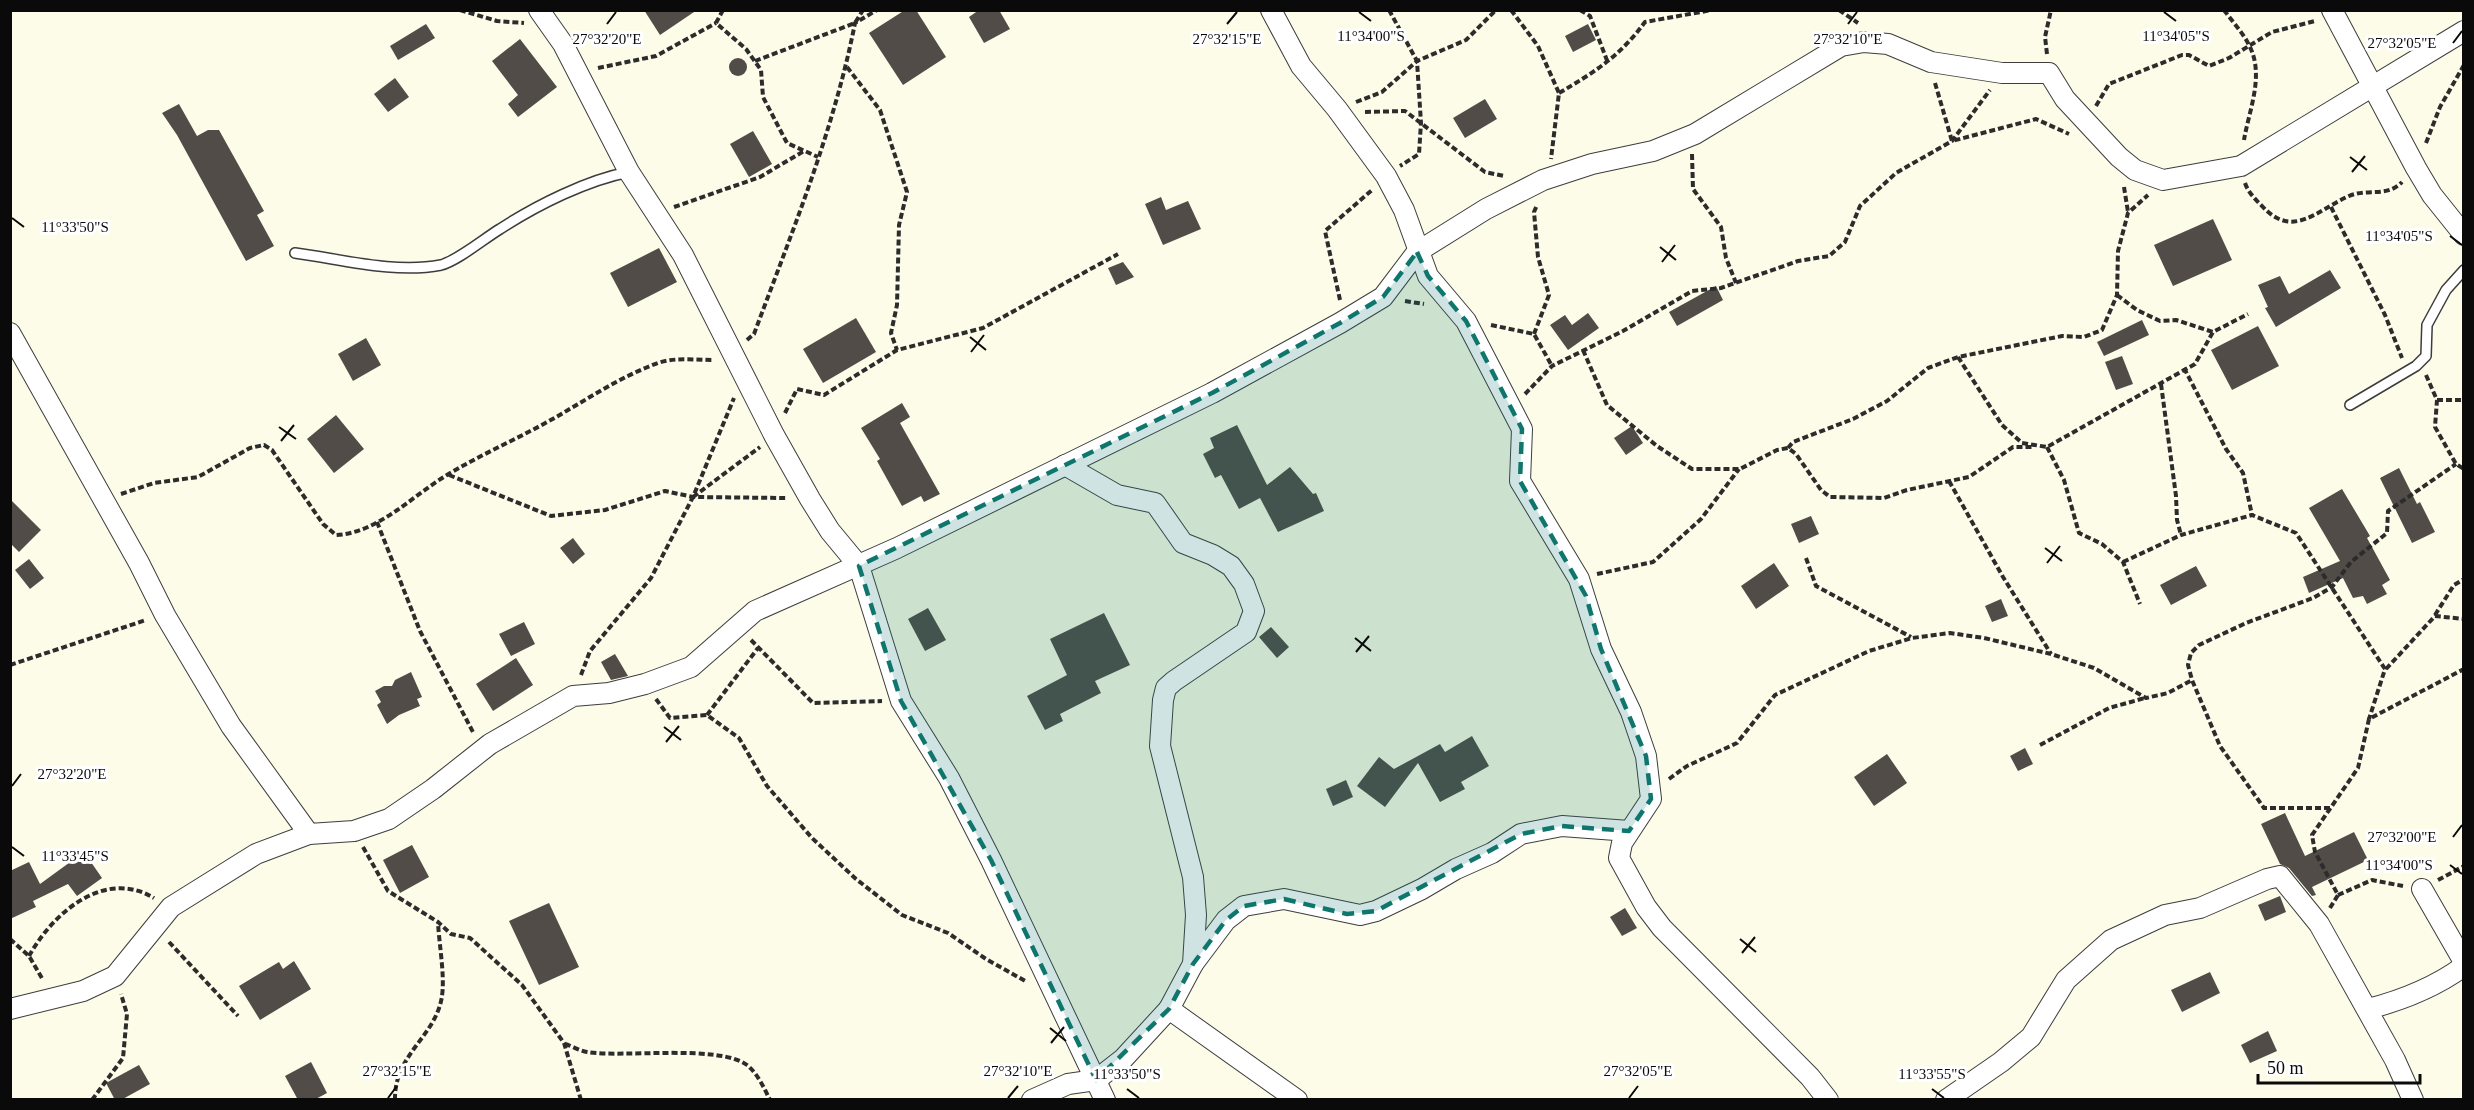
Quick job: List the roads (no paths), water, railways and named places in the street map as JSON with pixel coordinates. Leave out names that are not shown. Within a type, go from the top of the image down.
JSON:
[{"type":"street","points":[[1271,10],[1301,66],[1337,109],[1386,176],[1404,210],[1417,252],[1428,276],[1466,321],[1522,429],[1520,480],[1579,579],[1601,649],[1631,712],[1646,756],[1651,799],[1622,843],[1619,858],[1646,907],[1662,928],[1810,1077],[1828,1100]]},
{"type":"street","points":[[2333,14],[2416,168],[2432,195],[2463,235]]},
{"type":"street","points":[[545,18],[629,172],[683,255],[743,375],[810,499],[830,531],[859,566],[901,701],[949,778],[992,860],[1105,1100]]},
{"type":"street","points":[[10,1010],[51,997],[83,991],[116,976],[171,908],[256,854],[309,834],[354,831],[389,819],[433,789],[482,750],[573,696],[609,693],[645,684],[691,667],[754,611],[859,566],[1212,393],[1383,297],[1417,252],[1485,209],[1535,184],[1592,164],[1653,151],[1695,134],[1841,46],[1864,42],[1888,44],[1931,62],[2002,73],[2049,73],[2078,129],[2135,170],[2163,180],[2241,166],[2463,31]]},
{"type":"street","points":[[10,333],[104,500],[165,615],[231,726],[309,834]]},
{"type":"street","points":[[1065,465],[1118,495],[1155,503],[1183,543],[1213,555],[1231,566],[1251,599],[1254,611],[1246,632],[1174,681],[1166,688],[1163,700],[1161,757],[1193,877],[1196,915],[1193,964]]},
{"type":"street","points":[[1032,1100],[1068,1084],[1096,1080],[1123,1059],[1169,1009],[1193,964],[1226,920],[1244,906],[1284,898],[1360,915],[1422,889],[1456,869],[1492,853],[1521,834],[1562,826],[1629,831]]},
{"type":"street","points":[[1946,1100],[2001,1062],[2031,1037],[2066,980],[2098,950],[2132,930],[2165,915],[2200,908],[2267,879],[2280,876],[2319,924],[2368,1009],[2414,1100]]},
{"type":"street","points":[[2368,1009],[2402,1000],[2444,981],[2463,964],[2422,889]]},
{"type":"street","points":[[1169,1009],[1297,1100]]},
{"type":"lane","points":[[295,253],[406,268],[443,264],[504,226],[570,192],[604,177],[629,172]]},
{"type":"lane","points":[[2350,405],[2407,371],[2426,356],[2427,325],[2446,290],[2463,270]]}]
